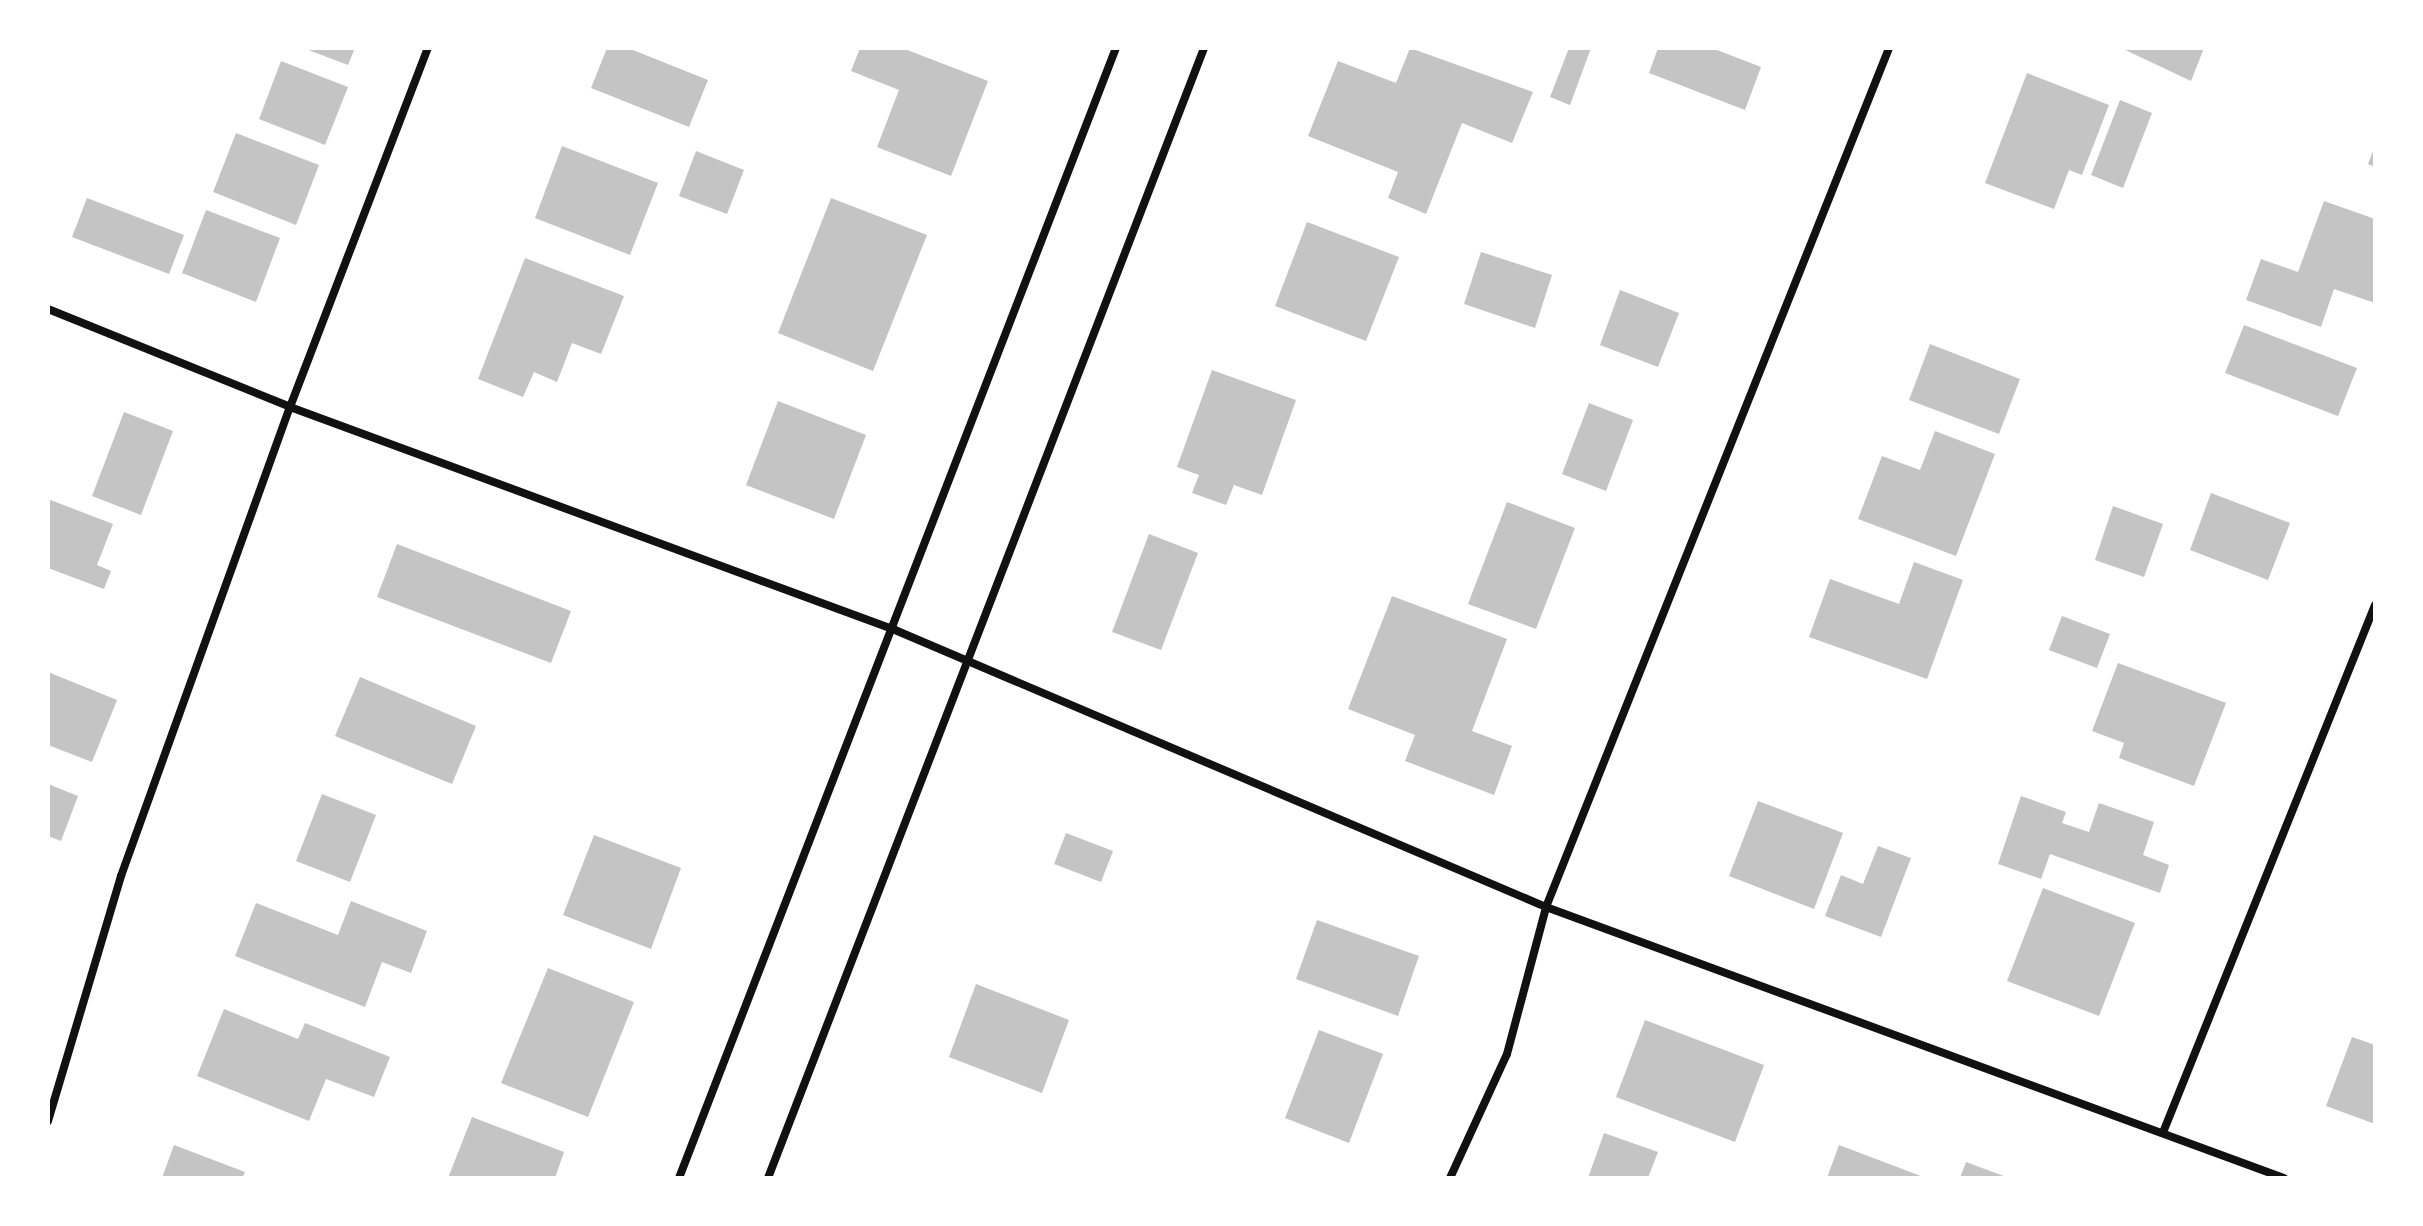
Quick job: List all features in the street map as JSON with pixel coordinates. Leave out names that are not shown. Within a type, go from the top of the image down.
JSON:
[{"type":"street","points":[[48,1121],[52,1098],[121,876],[290,407],[428,48]]},
{"type":"street","points":[[679,1178],[895,630],[1116,48]]},
{"type":"street","points":[[768,1178],[1204,48]]},
{"type":"street","points":[[1450,1178],[1507,1054],[1546,907],[1889,48]]},
{"type":"street","points":[[48,309],[290,407],[895,630],[1546,907],[2164,1130],[2284,1178]]},
{"type":"street","points":[[2164,1130],[2375,605]]},
{"type":"building","points":[[303,48],[355,48],[348,65]]},
{"type":"building","points":[[607,48],[628,48],[708,80],[689,127],[591,88]]},
{"type":"building","points":[[860,48],[902,48],[988,81],[951,176],[877,147],[899,90],[851,71]]},
{"type":"building","points":[[1410,48],[1533,92],[1512,143],[1462,123],[1426,214],[1388,198],[1398,172],[1308,136],[1338,61],[1396,83]]},
{"type":"building","points":[[1569,48],[1591,48],[1570,105],[1550,97]]},
{"type":"building","points":[[1658,48],[1712,48],[1761,67],[1745,110],[1649,73]]},
{"type":"building","points":[[2121,48],[2204,48],[2191,81]]},
{"type":"building","points":[[281,61],[348,87],[325,145],[259,119]]},
{"type":"building","points":[[2027,73],[2109,105],[2082,175],[2069,170],[2054,209],[1985,183]]},
{"type":"building","points":[[2120,100],[2152,113],[2123,188],[2091,175]]},
{"type":"building","points":[[236,133],[319,165],[296,225],[213,192]]},
{"type":"building","points":[[562,146],[658,183],[630,255],[535,218]]},
{"type":"building","points":[[2375,146],[2375,167],[2368,164]]},
{"type":"building","points":[[696,151],[744,170],[727,214],[679,196]]},
{"type":"building","points":[[87,198],[184,235],[169,274],[72,237]]},
{"type":"building","points":[[831,198],[927,235],[873,371],[778,333]]},
{"type":"building","points":[[2324,201],[2375,219],[2375,303],[2334,289],[2321,327],[2246,300],[2261,259],[2298,272]]},
{"type":"building","points":[[206,210],[280,238],[256,302],[182,273]]},
{"type":"building","points":[[1307,222],[1399,257],[1366,341],[1275,306]]},
{"type":"building","points":[[1481,252],[1552,275],[1535,328],[1464,304]]},
{"type":"building","points":[[525,258],[624,296],[601,354],[572,343],[557,382],[534,372],[523,397],[478,379]]},
{"type":"building","points":[[1620,290],[1679,313],[1658,367],[1600,345]]},
{"type":"building","points":[[2244,325],[2357,368],[2338,416],[2225,373]]},
{"type":"building","points":[[1930,344],[2020,379],[1999,434],[1909,400]]},
{"type":"building","points":[[1212,370],[1296,400],[1262,495],[1234,485],[1226,505],[1192,493],[1199,475],[1177,467]]},
{"type":"building","points":[[778,401],[866,435],[834,519],[746,485]]},
{"type":"building","points":[[1589,403],[1633,420],[1606,491],[1562,474]]},
{"type":"building","points":[[124,412],[173,431],[141,515],[92,496]]},
{"type":"building","points":[[1935,431],[1995,454],[1956,556],[1858,519],[1882,456],[1920,470]]},
{"type":"building","points":[[2211,493],[2290,523],[2268,580],[2190,550]]},
{"type":"building","points":[[48,499],[113,524],[97,565],[111,571],[104,589],[48,568]]},
{"type":"building","points":[[1507,502],[1575,528],[1536,629],[1468,604]]},
{"type":"building","points":[[2113,506],[2163,524],[2144,577],[2095,560]]},
{"type":"building","points":[[1149,534],[1198,553],[1161,650],[1112,632]]},
{"type":"building","points":[[397,544],[571,611],[551,663],[377,597]]},
{"type":"building","points":[[1914,562],[1963,580],[1927,679],[1809,637],[1830,579],[1899,604]]},
{"type":"building","points":[[1392,596],[1507,639],[1472,731],[1512,746],[1494,795],[1405,761],[1415,735],[1348,709]]},
{"type":"building","points":[[2062,616],[2110,634],[2097,668],[2049,650]]},
{"type":"building","points":[[2118,663],[2226,703],[2194,786],[2119,758],[2124,743],[2092,731]]},
{"type":"building","points":[[48,672],[117,700],[92,762],[48,745]]},
{"type":"building","points":[[360,677],[476,726],[452,784],[335,736]]},
{"type":"building","points":[[48,784],[78,796],[61,841],[48,836]]},
{"type":"building","points":[[322,794],[376,815],[350,882],[296,861]]},
{"type":"building","points":[[2021,796],[2066,812],[2062,823],[2089,832],[2099,803],[2154,822],[2143,855],[2169,865],[2160,893],[2050,854],[2041,879],[1998,864]]},
{"type":"building","points":[[1758,801],[1843,833],[1814,909],[1729,876]]},
{"type":"building","points":[[1066,833],[1113,851],[1101,882],[1054,864]]},
{"type":"building","points":[[594,835],[681,868],[651,949],[563,915]]},
{"type":"building","points":[[1878,846],[1911,858],[1881,937],[1825,916],[1841,875],[1863,884]]},
{"type":"building","points":[[2043,888],[2135,923],[2099,1016],[2007,981]]},
{"type":"building","points":[[351,901],[427,931],[411,973],[382,962],[365,1007],[235,956],[256,903],[338,935]]},
{"type":"building","points":[[1317,920],[1419,956],[1398,1016],[1296,979]]},
{"type":"building","points":[[548,968],[634,1002],[588,1117],[501,1083]]},
{"type":"building","points":[[976,984],[1069,1020],[1042,1093],[949,1057]]},
{"type":"building","points":[[224,1009],[298,1039],[305,1023],[390,1057],[374,1097],[326,1079],[309,1121],[197,1076]]},
{"type":"building","points":[[1645,1020],[1764,1065],[1735,1142],[1616,1097]]},
{"type":"building","points":[[1319,1030],[1383,1054],[1349,1143],[1285,1118]]},
{"type":"building","points":[[2352,1037],[2375,1045],[2375,1124],[2326,1106]]},
{"type":"building","points":[[472,1117],[564,1152],[555,1178],[448,1178]]},
{"type":"building","points":[[1604,1133],[1658,1152],[1648,1178],[1588,1178]]},
{"type":"building","points":[[174,1145],[245,1172],[242,1178],[162,1178]]},
{"type":"building","points":[[1839,1145],[1926,1178],[1827,1178]]},
{"type":"building","points":[[1966,1162],[2009,1178],[1960,1178]]}]
